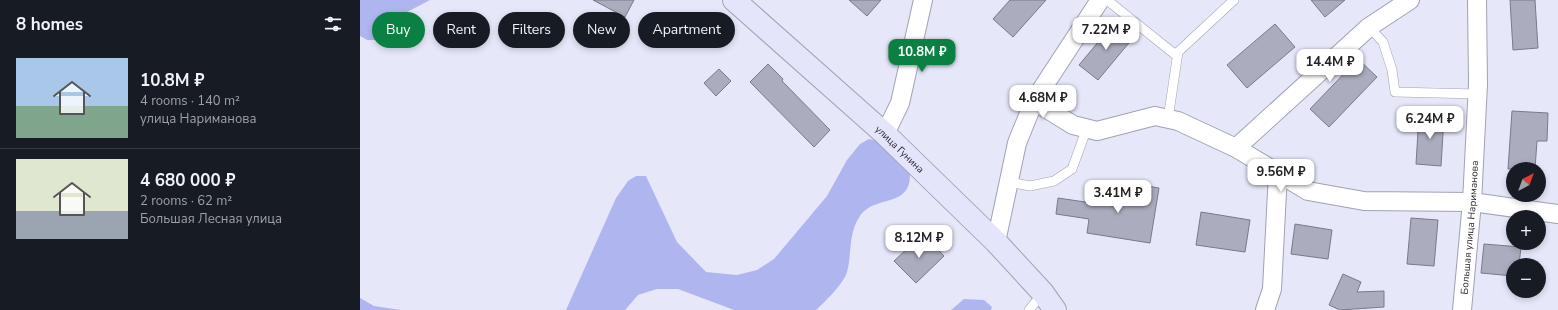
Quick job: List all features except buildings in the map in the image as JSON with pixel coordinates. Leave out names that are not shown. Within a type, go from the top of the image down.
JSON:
[{"type":"main road","name":"улица Гунина","points":[[734,0],[886,134],[996,242],[1049,302]]},
{"type":"street","points":[[886,134],[900,103],[923,0]]},
{"type":"street","points":[[996,242],[1017,143],[1034,101],[1100,0]]},
{"type":"street","points":[[1236,148],[1369,27],[1410,0]]},
{"type":"street","name":"Большая улица Нариманова","points":[[1462,310],[1472,202],[1478,94],[1477,0]]},
{"type":"street","points":[[1034,101],[1073,125],[1097,130],[1155,116],[1178,121],[1236,148],[1308,191],[1364,201],[1472,202],[1558,214]]},
{"type":"street","points":[[1265,310],[1272,289],[1278,173]]},
{"type":"lane","points":[[1107,0],[1177,56]]},
{"type":"lane","points":[[1168,119],[1178,52],[1234,0]]},
{"type":"lane","points":[[1369,27],[1383,42],[1392,70],[1394,92],[1478,94]]},
{"type":"lane","points":[[1009,182],[1030,186],[1054,181],[1072,169],[1087,128]]},
{"type":"lane","points":[[1029,310],[1049,302]]},
{"type":"shaded area","points":[[360,0],[430,0],[407,12],[372,12],[372,40],[367,40],[360,36]]},
{"type":"shaded area","points":[[869,139],[879,141],[910,173],[909,184],[905,192],[899,197],[874,205],[866,209],[860,216],[852,236],[847,272],[834,292],[816,310],[734,310],[678,289],[657,289],[638,295],[625,310],[566,310],[616,198],[628,181],[636,176],[646,176],[677,242],[706,272],[737,275],[757,270],[774,259],[827,196],[847,160],[860,144]]},
{"type":"shaded area","points":[[360,298],[374,306],[401,310],[360,310]]},
{"type":"shaded area","points":[[964,299],[984,300],[992,307],[991,310],[951,310]]}]
